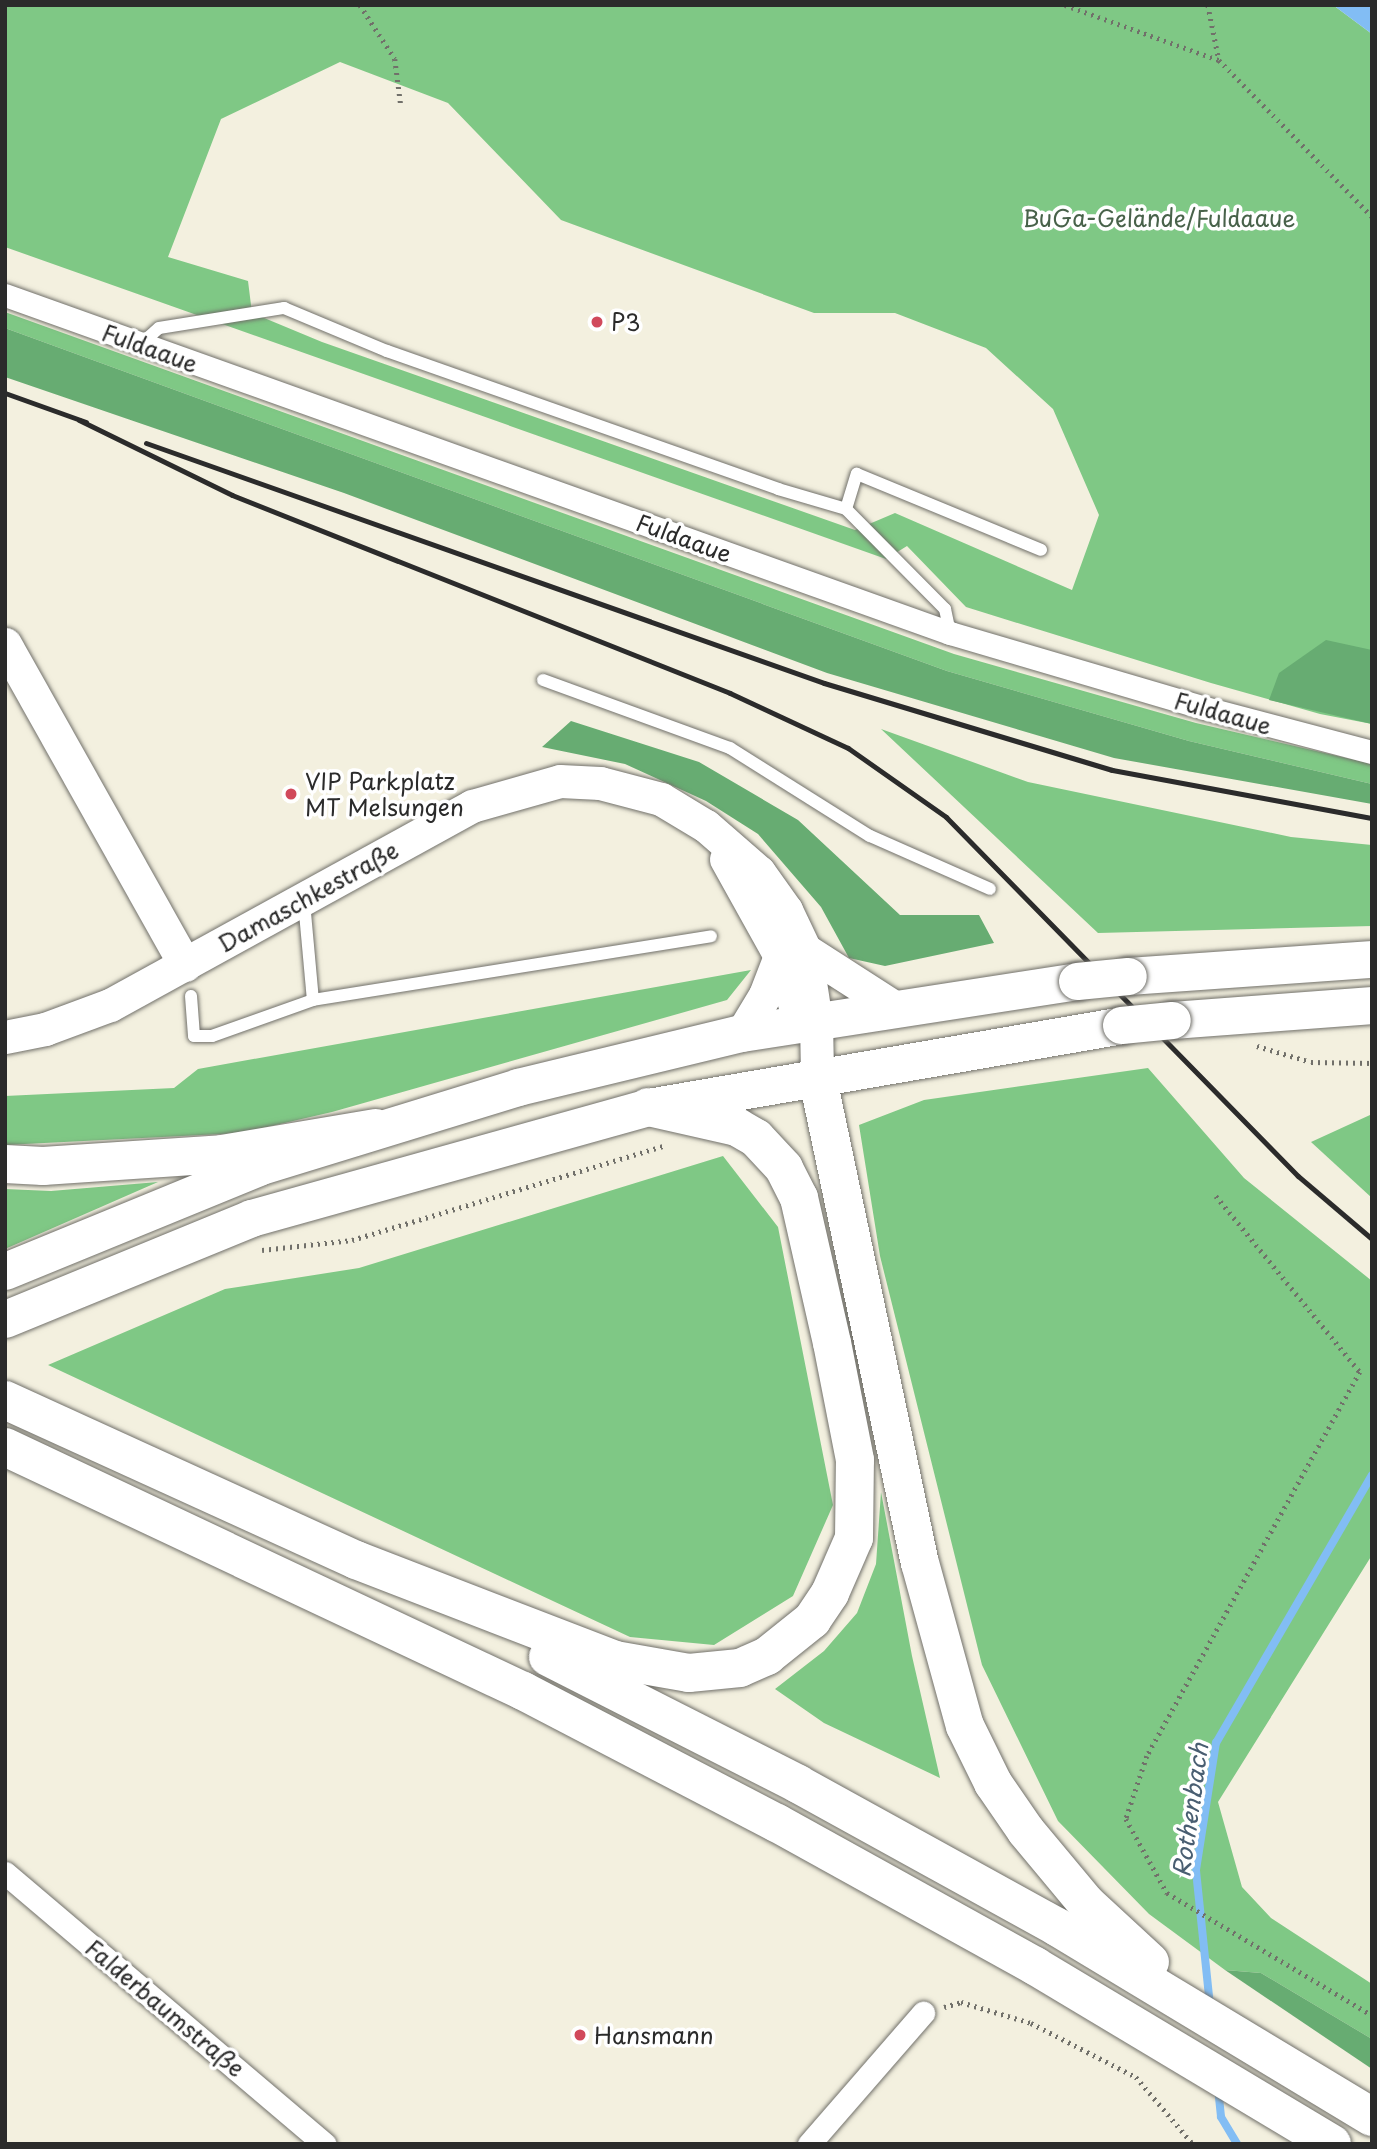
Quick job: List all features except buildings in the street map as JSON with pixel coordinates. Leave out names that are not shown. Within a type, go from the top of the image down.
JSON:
[{"type":"highway","points":[[817,1075],[920,1563],[965,1726],[993,1783],[1063,1876],[1122,1938],[1215,2018]]},
{"type":"highway","points":[[356,1560],[603,1656],[652,1669],[690,1673],[740,1668],[767,1657],[812,1620],[830,1593],[854,1538],[855,1460],[799,1198],[785,1168],[756,1138],[727,1123],[648,1107]]},
{"type":"highway","points":[[5,1164],[43,1166],[222,1154],[376,1128]]},
{"type":"highway","points":[[5,1400],[356,1560],[798,1784],[1215,2018],[1372,2117]]},
{"type":"highway","points":[[5,1447],[523,1691],[777,1823],[1192,2059],[1332,2144]]},
{"type":"main road","points":[[5,1271],[258,1167],[376,1128],[518,1087],[742,1033],[1077,981],[1372,958]]},
{"type":"main road","points":[[5,1319],[251,1218],[648,1107],[817,1075],[1121,1025],[1372,1005]]},
{"type":"street","name":"Fuldaaue","points":[[5,295],[950,633],[1205,708],[1372,752]]},
{"type":"street","points":[[5,644],[188,980]]},
{"type":"street","name":"Damaschkestraße","points":[[5,1037],[46,1029],[188,980],[304,898],[472,806],[560,781],[600,783],[661,799],[706,826],[792,953],[817,1075]]},
{"type":"street","points":[[742,1033],[792,953]]},
{"type":"street","name":"Damaschkestraße","points":[[792,953],[897,1009]]},
{"type":"street","name":"Falderbaumstraße","points":[[5,1873],[324,2144]]},
{"type":"street","points":[[809,2144],[923,2013]]},
{"type":"lane","points":[[140,345],[159,328],[284,308],[318,326],[528,402],[846,509],[945,609],[950,633]]},
{"type":"lane","points":[[846,509],[858,474],[1041,550]]},
{"type":"lane","points":[[542,680],[730,747],[870,836],[990,889]]},
{"type":"lane","points":[[304,898],[313,1000]]},
{"type":"lane","points":[[188,980],[194,1036],[212,1036],[313,1000],[711,936]]},
{"type":"path","points":[[360,5],[395,59],[401,106]]},
{"type":"path","points":[[1065,5],[1219,60],[1372,216]]},
{"type":"path","points":[[1208,5],[1219,60]]},
{"type":"path","points":[[1244,1041],[1311,1062],[1372,1063]]},
{"type":"path","points":[[258,1250],[352,1240],[680,1141]]},
{"type":"path","points":[[1216,1196],[1360,1372],[1147,1756],[1126,1819],[1167,1893],[1372,2015]]},
{"type":"path","points":[[923,2013],[961,2002],[1031,2023],[1136,2077],[1193,2144]]},
{"type":"green space","name":"BuGa-Gelände/Fuldaaue","points":[[5,5],[1333,5],[1372,34],[1372,724],[1320,714],[1211,683],[966,607],[907,546],[886,559],[5,247]],"holes":[[[340,62],[448,103],[561,220],[814,313],[895,313],[986,348],[1053,409],[1099,515],[1072,590],[895,513],[855,530],[322,342],[252,313],[248,281],[168,257],[221,119]]]},
{"type":"green space","points":[[5,312],[954,654],[1196,723],[1372,764],[1372,784],[1189,741],[947,671],[5,328]]},
{"type":"green space","points":[[5,328],[947,671],[1189,741],[1372,784],[1372,804],[1114,758],[827,673],[344,493],[5,377]]},
{"type":"green space","points":[[1326,640],[1372,650],[1372,724],[1269,700],[1279,673]]},
{"type":"green space","points":[[571,721],[699,762],[798,820],[900,915],[979,915],[994,943],[885,966],[849,958],[821,907],[758,834],[706,801],[625,764],[542,747]]},
{"type":"green space","points":[[881,729],[1028,782],[1291,837],[1372,845],[1372,926],[1098,933]]},
{"type":"green space","points":[[751,970],[727,1000],[332,1112],[241,1133],[5,1145],[5,1096],[174,1088],[198,1069]]},
{"type":"green space","points":[[1148,1068],[1244,1178],[1372,1281],[1372,1555],[1218,1802],[1242,1887],[1271,1918],[1372,1984],[1372,2039],[1261,1973],[1225,1970],[1149,1914],[1058,1821],[982,1665],[880,1256],[859,1125],[924,1100]]},
{"type":"green space","points":[[1372,1116],[1372,1198],[1311,1142]]},
{"type":"green space","points":[[723,1156],[778,1227],[833,1505],[793,1596],[714,1645],[630,1637],[48,1365],[225,1289],[359,1268]]},
{"type":"green space","points":[[158,1182],[5,1249],[5,1189],[51,1191]]},
{"type":"green space","points":[[881,1492],[912,1656],[940,1778],[824,1723],[775,1689],[824,1651],[857,1613],[876,1564]]},
{"type":"green space","points":[[1225,1970],[1261,1973],[1372,2039],[1372,2069]]},
{"type":"water","points":[[1333,5],[1372,5],[1372,34]]},
{"type":"waterway","name":"Rothenbach","points":[[1210,2006],[1196,1870],[1216,1743],[1372,1475]]},
{"type":"waterway","name":"Rothenbach","points":[[1218,2088],[1221,2117],[1237,2144]]},
{"type":"railway","points":[[5,393],[86,422]]},
{"type":"railway","points":[[79,420],[232,495],[730,693],[848,748],[946,817],[1298,1176],[1372,1239]]},
{"type":"railway","points":[[146,443],[824,683],[1112,770],[1372,818]]},
{"type":"place","name":"P3","points":[[597,322]]},
{"type":"place","name":"VIP Parkplatz MT Melsungen","points":[[291,794]]},
{"type":"place","name":"Hansmann","points":[[580,2035]]}]
